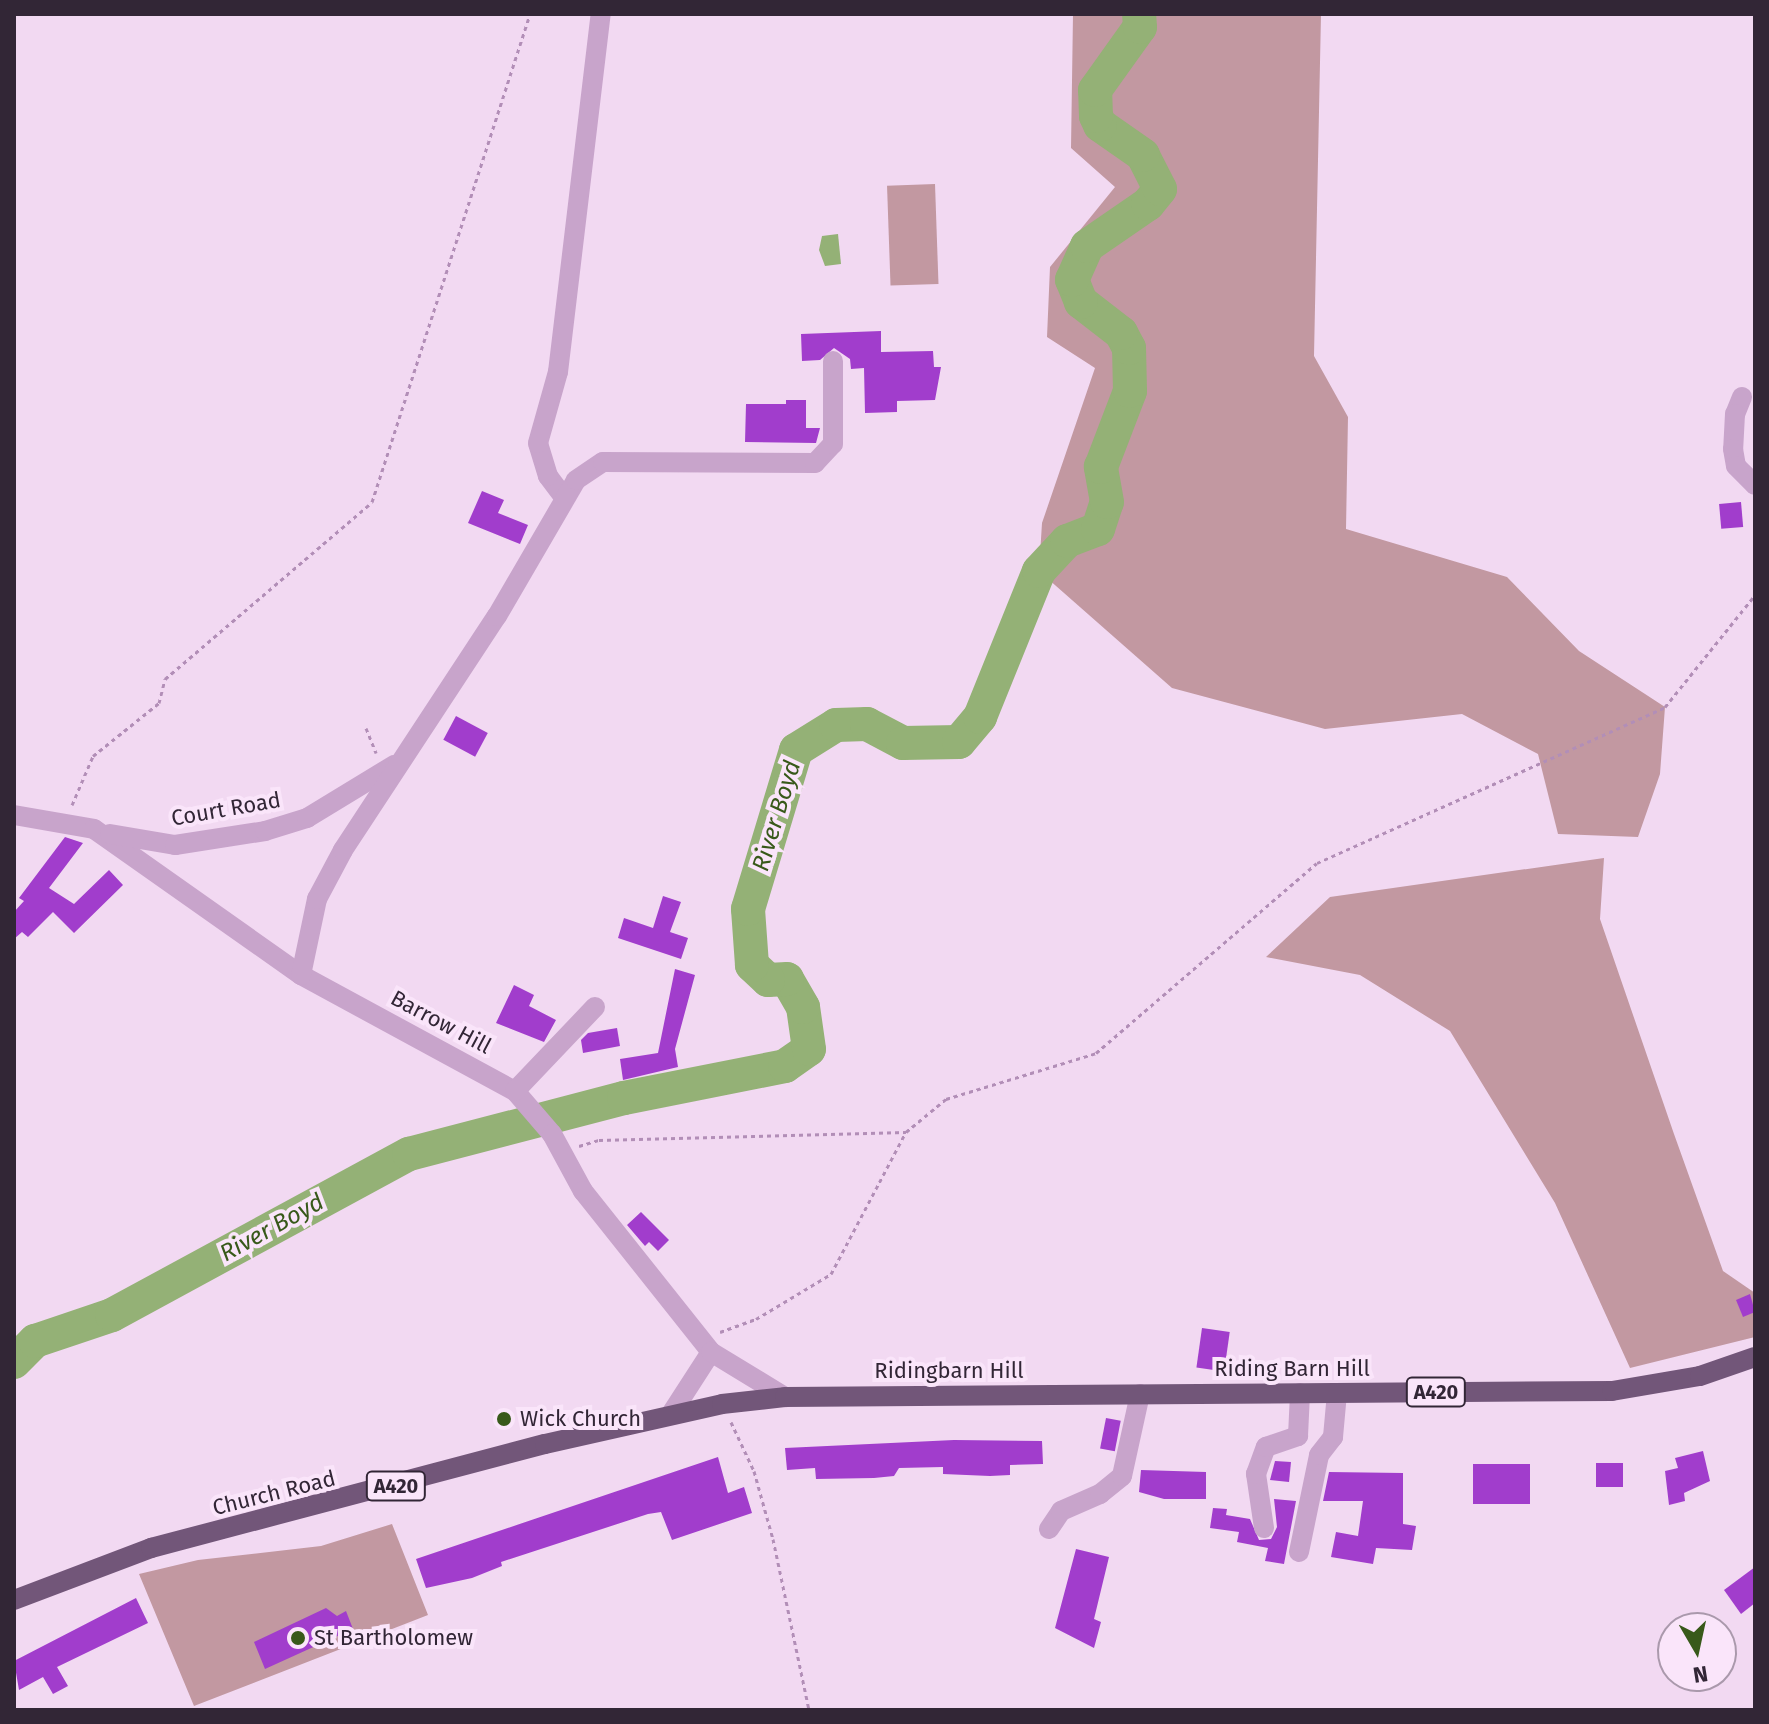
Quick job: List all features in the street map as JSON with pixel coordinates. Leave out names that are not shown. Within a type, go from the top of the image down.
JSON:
[{"type":"main road","name":"Riding Barn Hill","points":[[1113,1394],[1612,1391],[1700,1376],[1755,1357]]},
{"type":"main road","name":"Ridingbarn Hill","points":[[785,1397],[1113,1394]]},
{"type":"main road","name":"Church Road","points":[[14,1600],[151,1548],[671,1414],[785,1397]]},
{"type":"street","points":[[563,496],[548,476],[538,443],[558,372],[601,14]]},
{"type":"street","name":"Court Road","points":[[301,975],[317,899],[391,766],[497,616],[563,496],[584,473],[603,462],[804,466],[821,460],[833,444],[833,361]]},
{"type":"street","points":[[1742,397],[1735,414],[1733,449],[1736,466],[1755,485]]},
{"type":"street","name":"Court Road","points":[[94,829],[129,840],[175,845],[265,831],[307,818],[391,766]]},
{"type":"street","points":[[14,815],[68,821]]},
{"type":"street","name":"Barrow Hill","points":[[68,821],[94,829],[301,975],[515,1091],[556,1140],[583,1191],[707,1344],[785,1397]]},
{"type":"street","points":[[515,1091],[595,1007]]},
{"type":"street","points":[[671,1414],[707,1344]]},
{"type":"street","points":[[1264,1528],[1256,1474],[1266,1447],[1298,1436],[1300,1393]]},
{"type":"street","points":[[1299,1552],[1319,1455],[1333,1437],[1337,1393]]},
{"type":"street","points":[[1049,1529],[1061,1511],[1100,1494],[1122,1476],[1136,1430],[1140,1394]]},
{"type":"path","points":[[68,821],[93,756],[159,703],[165,679],[372,502],[530,14]]},
{"type":"path","points":[[707,1344],[831,1274],[906,1132],[946,1099],[1096,1053],[1317,863],[1665,707],[1755,595]]},
{"type":"path","points":[[366,728],[391,766]]},
{"type":"path","points":[[556,1140],[906,1132]]},
{"type":"path","points":[[722,1404],[754,1471],[773,1539],[809,1710]]},
{"type":"shaded area","points":[[1073,14],[1321,14],[1314,356],[1348,417],[1346,529],[1507,577],[1579,651],[1665,707],[1660,774],[1638,837],[1558,834],[1538,754],[1462,714],[1325,729],[1172,688],[1039,571],[1042,523],[1095,368],[1047,337],[1050,267],[1115,187],[1071,148]]},
{"type":"shaded area","points":[[935,184],[938,284],[891,286],[887,186]]},
{"type":"shaded area","points":[[838,234],[841,264],[825,266],[819,250],[822,236]]},
{"type":"shaded area","points":[[1604,858],[1600,919],[1674,1134],[1723,1271],[1755,1293],[1755,1337],[1630,1368],[1555,1203],[1450,1031],[1360,975],[1266,957],[1330,897]]},
{"type":"shaded area","points":[[392,1524],[428,1615],[194,1706],[139,1574],[198,1560],[321,1546]]},
{"type":"building","points":[[881,331],[881,352],[933,351],[934,367],[941,367],[935,400],[897,401],[897,412],[865,413],[864,368],[851,369],[850,359],[834,348],[820,360],[802,361],[801,334]]},
{"type":"building","points":[[786,400],[806,400],[806,428],[820,428],[816,443],[745,442],[746,404],[786,404]]},
{"type":"building","points":[[482,491],[504,500],[498,513],[528,525],[520,544],[468,523]]},
{"type":"building","points":[[1741,502],[1743,527],[1721,529],[1719,504]]},
{"type":"building","points":[[456,716],[488,733],[475,757],[443,740]]},
{"type":"building","points":[[65,837],[83,843],[49,888],[74,904],[109,870],[123,885],[74,933],[53,912],[28,937],[22,932],[14,939],[14,912],[24,901],[19,898]]},
{"type":"building","points":[[663,896],[681,902],[670,932],[688,938],[681,959],[618,938],[624,918],[653,928]]},
{"type":"building","points":[[675,969],[695,975],[675,1049],[678,1067],[623,1080],[620,1059],[658,1053]]},
{"type":"building","points":[[514,985],[534,995],[529,1006],[556,1020],[544,1042],[496,1023]]},
{"type":"building","points":[[617,1028],[620,1046],[583,1053],[581,1040],[588,1033]]},
{"type":"building","points":[[641,1212],[669,1240],[658,1251],[649,1242],[645,1246],[627,1225]]},
{"type":"building","points":[[1750,1294],[1755,1312],[1743,1317],[1736,1300]]},
{"type":"building","points":[[1202,1328],[1230,1332],[1224,1372],[1196,1368]]},
{"type":"building","points":[[1106,1418],[1121,1421],[1115,1451],[1100,1448]]},
{"type":"building","points":[[954,1440],[1042,1441],[1043,1464],[1010,1465],[1010,1475],[990,1476],[943,1474],[943,1467],[899,1468],[894,1476],[874,1478],[816,1479],[815,1468],[787,1470],[785,1448]]},
{"type":"building","points":[[1703,1451],[1710,1481],[1684,1493],[1685,1501],[1669,1505],[1665,1471],[1678,1468],[1675,1458]]},
{"type":"building","points":[[718,1457],[728,1493],[744,1487],[752,1513],[672,1540],[661,1512],[648,1514],[501,1562],[502,1566],[472,1578],[426,1588],[416,1559]]},
{"type":"building","points":[[1275,1461],[1291,1462],[1289,1482],[1270,1480]]},
{"type":"building","points":[[1596,1463],[1623,1463],[1623,1487],[1596,1487]]},
{"type":"building","points":[[1473,1464],[1530,1464],[1530,1504],[1473,1504]]},
{"type":"building","points":[[1141,1470],[1206,1472],[1206,1499],[1164,1499],[1139,1492]]},
{"type":"building","points":[[1329,1472],[1403,1473],[1403,1524],[1416,1526],[1412,1550],[1376,1548],[1373,1564],[1331,1557],[1336,1532],[1358,1536],[1363,1501],[1323,1501]]},
{"type":"building","points":[[1274,1499],[1296,1501],[1284,1564],[1265,1561],[1268,1548],[1237,1542],[1239,1532],[1210,1528],[1213,1508],[1227,1509],[1226,1515],[1250,1519],[1259,1540],[1271,1539],[1277,1527]]},
{"type":"building","points":[[1076,1549],[1109,1557],[1094,1619],[1101,1622],[1094,1648],[1055,1628]]},
{"type":"building","points":[[1755,1567],[1755,1603],[1741,1614],[1724,1590]]},
{"type":"building","points":[[136,1598],[148,1623],[57,1667],[68,1686],[53,1694],[43,1677],[19,1690],[14,1661]]},
{"type":"building","name":"St Bartholomew","points":[[326,1608],[337,1616],[346,1611],[353,1629],[265,1669],[254,1642]]},
{"type":"waterway","name":"River Boyd","points":[[14,1362],[35,1341],[112,1315],[409,1154],[624,1098],[785,1066],[809,1049],[803,1007],[787,979],[768,980],[752,965],[748,909],[796,750],[836,725],[867,724],[903,743],[959,742],[980,717],[1039,571],[1067,541],[1098,529],[1107,502],[1101,467],[1130,391],[1129,348],[1121,333],[1081,302],[1072,280],[1087,246],[1148,204],[1160,189],[1143,155],[1100,125],[1096,116],[1095,90],[1140,27],[1139,14]]},
{"type":"place","name":"Wick Church","points":[[504,1419]]},
{"type":"place","name":"St Bartholomew","points":[[298,1638]]}]
